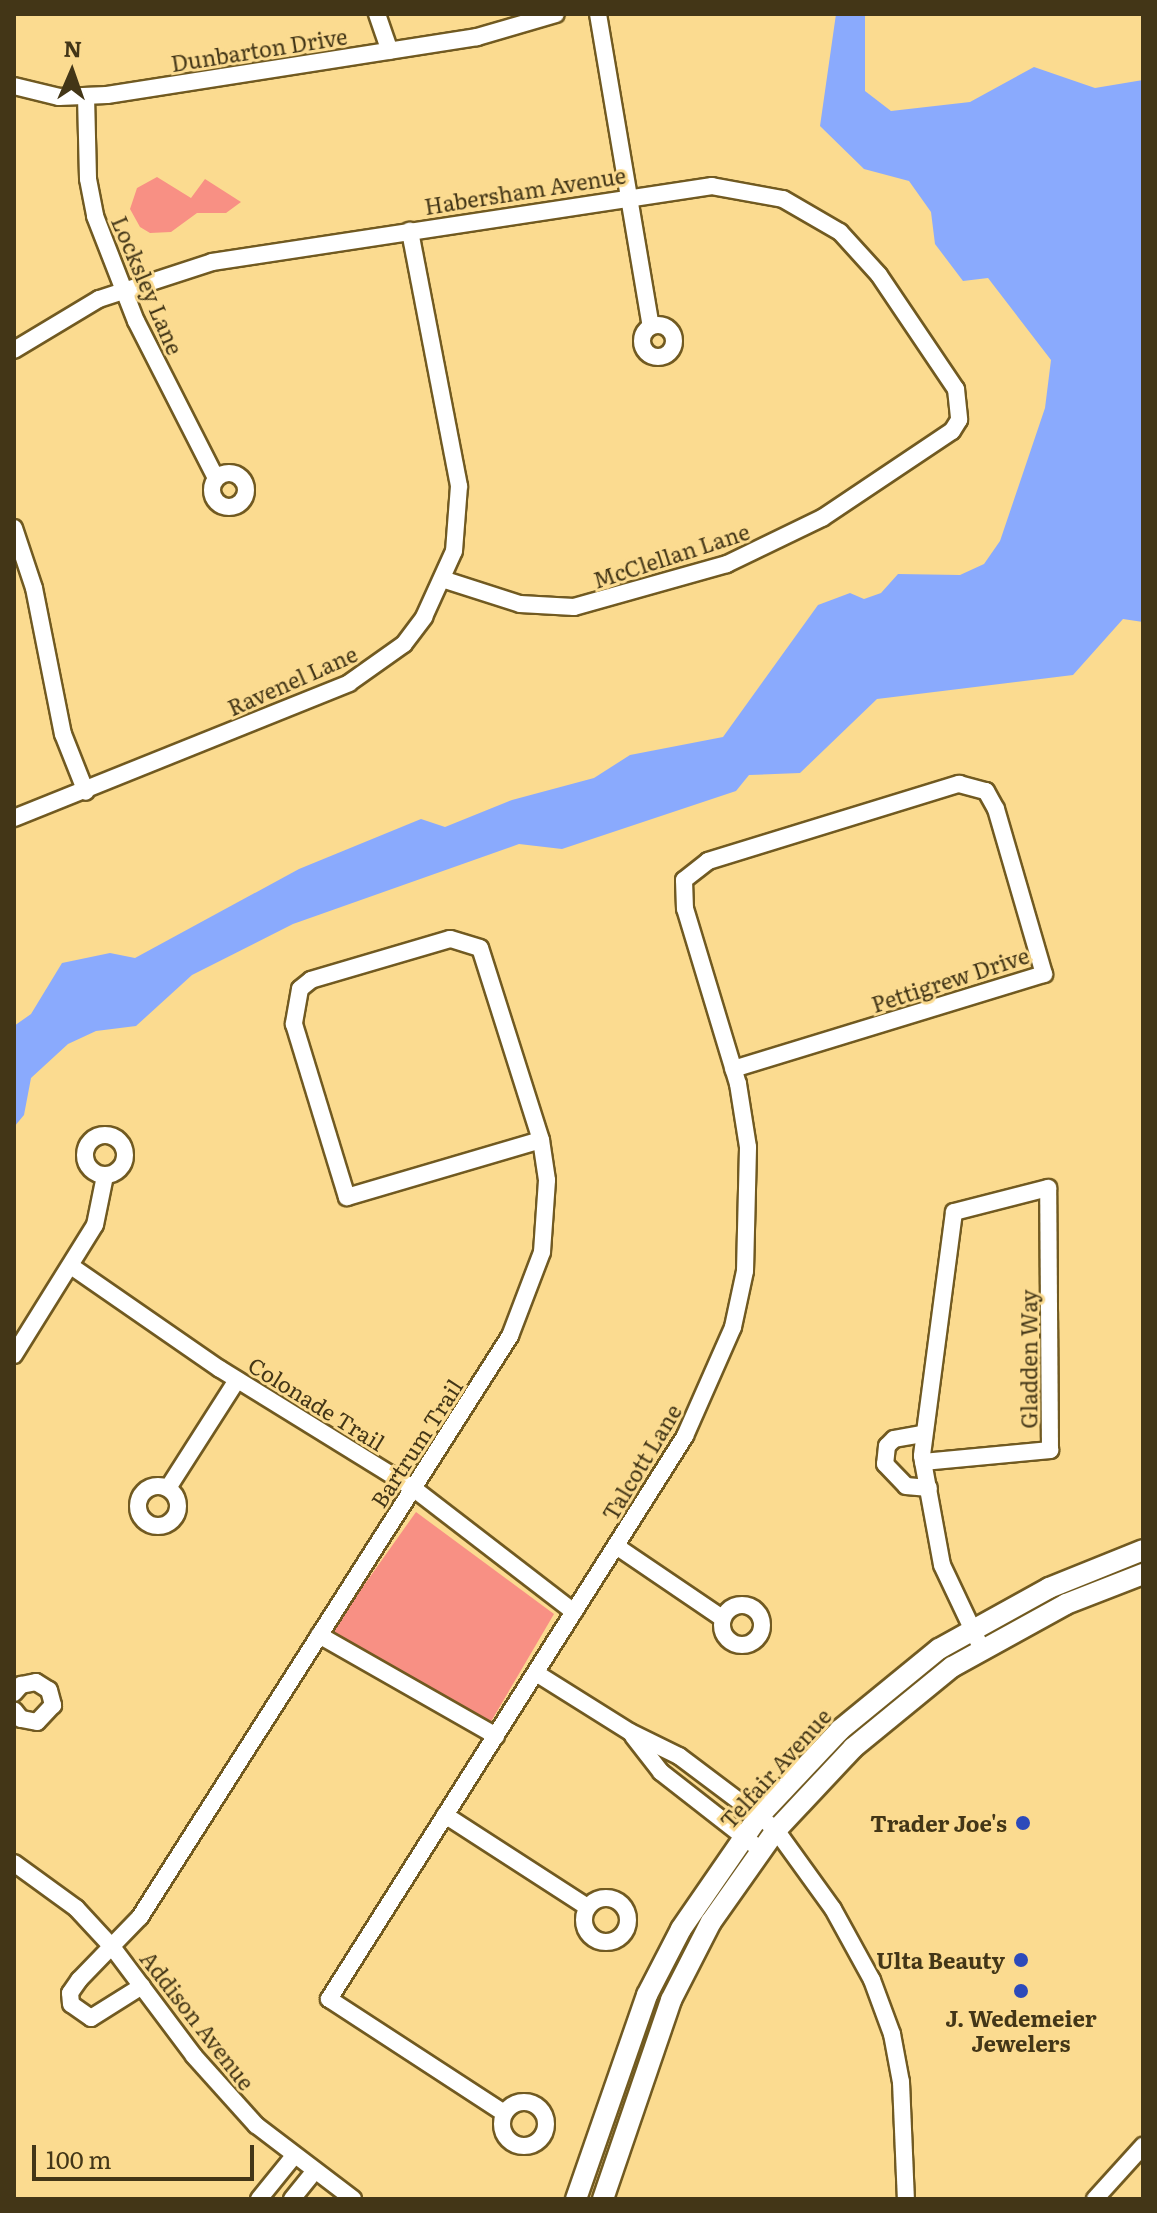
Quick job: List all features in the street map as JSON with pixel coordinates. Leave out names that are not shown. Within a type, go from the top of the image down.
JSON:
[{"type":"street","points":[[377,14],[390,51]]},
{"type":"street","name":"Dunbarton Drive","points":[[14,86],[59,97],[86,96],[477,37],[556,14]]},
{"type":"street","points":[[598,14],[651,327]]},
{"type":"street","name":"Locksley Lane","points":[[86,96],[95,216],[121,290],[216,478]]},
{"type":"street","name":"Habersham Avenue","points":[[14,350],[121,290],[212,262],[685,187],[740,188],[783,199],[823,218],[879,275],[956,389],[960,407]]},
{"type":"street","name":"Ravenel Lane","points":[[14,818],[86,792],[349,683],[380,665],[404,644],[445,580],[459,522],[459,486],[410,231]]},
{"type":"street","name":"McClellan Lane","points":[[445,580],[520,604],[574,607],[727,564],[822,518],[952,431],[960,407]]},
{"type":"street","points":[[14,528],[34,588],[63,734],[86,792]]},
{"type":"street","name":"Talcott Lane","points":[[504,2113],[329,1999],[685,1436],[733,1327],[750,1214],[748,1147],[733,1069],[685,909],[684,880],[708,861],[959,784],[986,791]]},
{"type":"street","name":"Pettigrew Drive","points":[[733,1069],[1044,974],[996,809],[986,791]]},
{"type":"street","name":"Bartrum Trail","points":[[142,1986],[91,2018],[71,2004],[70,1993],[79,1980],[140,1917],[510,1336],[535,1280],[546,1219],[541,1140],[487,959],[472,942],[450,939],[311,980],[295,999],[294,1024],[347,1197],[541,1140]]},
{"type":"street","points":[[14,1355],[95,1225],[105,1176]]},
{"type":"street","name":"Gladden Way","points":[[922,1434],[954,1212],[1048,1188],[1050,1450],[923,1462]]},
{"type":"street","name":"Colonade Trail","points":[[71,1266],[237,1380],[413,1488],[574,1612]]},
{"type":"street","points":[[168,1488],[237,1380]]},
{"type":"street","points":[[929,1488],[906,1486],[885,1464],[887,1446],[894,1439],[922,1434],[923,1462],[929,1488],[942,1565],[970,1631],[984,1648]]},
{"type":"street","points":[[616,1546],[722,1618]]},
{"type":"street","name":"Telfair Avenue","points":[[576,2199],[647,1995],[681,1929],[759,1816],[840,1730],[939,1649],[1049,1588],[1143,1550]]},
{"type":"street","name":"Telfair Avenue","points":[[603,2199],[671,2000],[711,1922],[776,1830],[863,1739],[984,1648],[1066,1604],[1143,1574]]},
{"type":"street","points":[[319,1635],[496,1736]]},
{"type":"street","points":[[536,1673],[630,1732],[679,1756],[776,1830],[854,1942],[882,2005],[901,2082],[906,2199]]},
{"type":"street","points":[[14,1693],[21,1685],[36,1682],[52,1697],[44,1719],[16,1720]]},
{"type":"street","points":[[630,1732],[661,1772],[761,1850]]},
{"type":"street","points":[[445,1815],[587,1907]]},
{"type":"street","name":"Addison Avenue","points":[[14,1863],[76,1908],[113,1948],[224,2093],[294,2156],[353,2199]]},
{"type":"street","points":[[1095,2199],[1143,2146]]},
{"type":"street","points":[[259,2199],[294,2156]]},
{"type":"street","points":[[292,2199],[314,2172]]},
{"type":"shaded area","points":[[157,177],[191,198],[205,179],[241,202],[226,213],[197,213],[171,232],[150,233],[140,227],[130,209],[137,188]]},
{"type":"shaded area","points":[[416,1512],[554,1614],[489,1725],[330,1633]]},
{"type":"water","points":[[836,14],[865,14],[865,91],[891,111],[970,102],[1034,67],[1095,88],[1143,80],[1143,622],[1123,619],[1073,675],[877,699],[800,773],[749,775],[736,791],[562,849],[519,844],[293,924],[192,975],[136,1026],[96,1031],[68,1044],[31,1078],[24,1115],[14,1127],[14,1026],[31,1014],[62,963],[110,953],[135,958],[299,869],[421,819],[445,827],[512,800],[594,778],[630,755],[723,737],[818,605],[850,593],[864,599],[881,593],[898,574],[960,575],[984,564],[1000,541],[1045,408],[1051,360],[988,278],[963,281],[935,244],[931,212],[909,181],[864,169],[820,126]]},
{"type":"place","name":"Trader Joe's","points":[[1023,1823]]},
{"type":"place","name":"Ulta Beauty","points":[[1021,1960]]},
{"type":"place","name":"J. Wedemeier Jewelers","points":[[1021,1991]]}]
